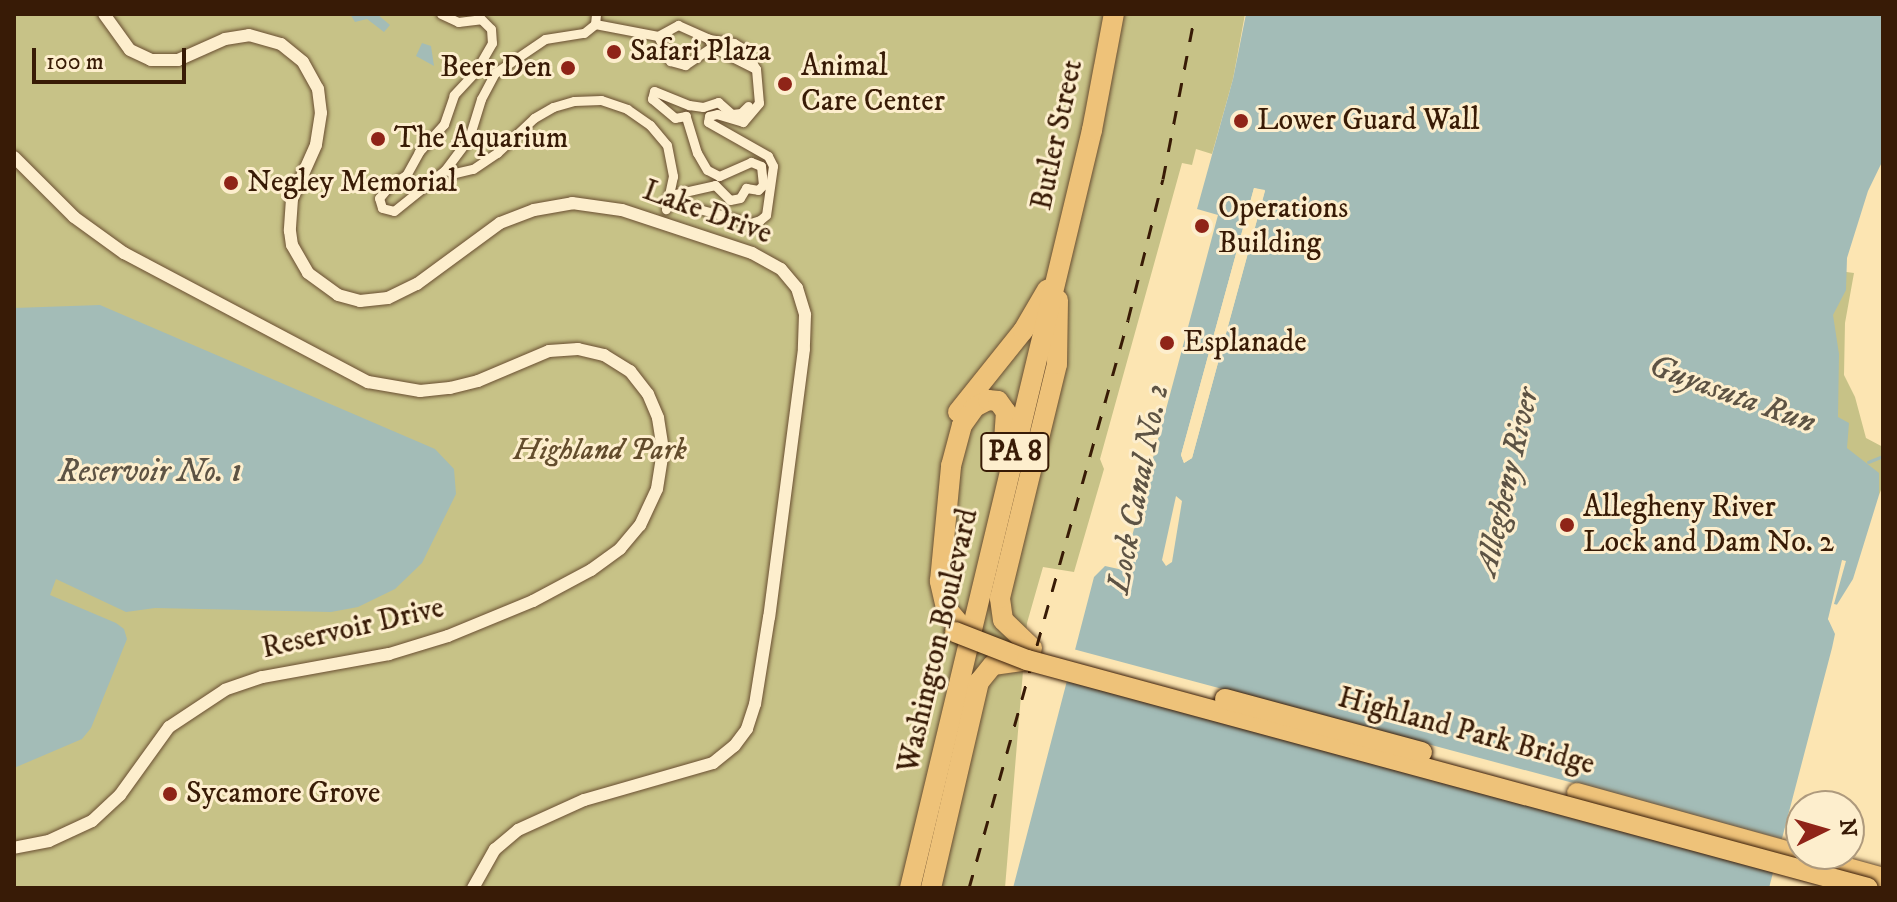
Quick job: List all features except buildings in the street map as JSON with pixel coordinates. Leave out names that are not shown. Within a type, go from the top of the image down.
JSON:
[{"type":"highway","name":"Butler Street","points":[[1059,269],[1092,130],[1114,14]]},
{"type":"highway","points":[[1029,654],[1003,620],[1000,598],[1057,364],[1059,269]]},
{"type":"highway","points":[[1029,654],[961,630],[939,615],[930,582],[946,441],[963,404],[1023,331],[1059,269]]},
{"type":"highway","name":"Washington Boulevard","points":[[910,888],[961,630],[1059,269]]},
{"type":"highway","points":[[995,400],[1006,412],[1007,428],[961,630],[944,602],[939,575],[953,454],[971,412],[984,401],[995,400]]},
{"type":"highway","points":[[931,888],[981,677],[993,665],[1029,654]]},
{"type":"highway","name":"Highland Park Bridge","points":[[1029,654],[1883,878]]},
{"type":"highway","name":"Highland Park Bridge","points":[[1029,654],[1868,888]]},
{"type":"street","name":"Lake Drive","points":[[104,14],[130,50],[151,60],[178,60],[225,39],[249,35],[281,44],[303,62],[318,89],[321,113],[316,145],[292,199],[292,245],[308,273],[338,295],[360,301],[388,298],[417,284],[500,223],[545,207],[572,203],[622,210],[752,253],[781,269],[797,288],[805,315],[804,349],[769,617],[755,704],[747,729],[734,746],[713,763],[584,800],[526,825],[495,849],[473,888]]},
{"type":"street","points":[[441,14],[458,22],[481,19],[491,29],[492,43],[476,71],[454,95],[444,124],[419,152],[406,175],[390,185],[379,198],[382,208],[394,211],[445,170],[469,138],[481,99],[495,73],[545,39],[584,33],[596,19],[658,36],[678,25],[756,69]]},
{"type":"street","points":[[658,36],[670,61],[685,65],[710,43],[734,43],[744,49],[756,69],[759,103],[741,113],[732,114],[718,102],[703,107],[689,105],[654,91],[652,99],[675,118],[686,116],[697,153],[707,170],[719,176],[751,162],[761,166],[763,185],[758,190],[746,188],[740,198],[730,200]]},
{"type":"street","points":[[445,170],[455,173],[473,169],[497,153],[534,118],[553,107],[574,101],[601,100],[627,109],[650,125],[667,145],[673,163],[669,202]]},
{"type":"street","points":[[669,202],[751,223],[766,215],[773,166],[768,156],[708,122],[709,116],[717,114],[743,122],[751,109]]},
{"type":"street","name":"Reservoir Drive","points":[[14,157],[74,217],[124,253],[368,382],[420,391],[450,388],[478,381],[549,351],[578,349],[604,355],[630,371],[648,394],[658,418],[663,451],[657,489],[645,517],[628,541],[591,570],[533,601],[448,636],[389,654],[262,677],[225,690],[169,727],[120,795],[92,821],[60,838],[14,848]]},
{"type":"street","points":[[669,202],[715,185],[730,200]]},
{"type":"street","points":[[725,217],[730,200]]},
{"type":"green space","name":"Highland Park","points":[[14,14],[1245,14],[1233,79],[1212,154],[1196,149],[1192,165],[1182,163],[1100,459],[1104,469],[1074,572],[1043,567],[1027,623],[1005,888],[14,888]]},
{"type":"green space","points":[[1839,271],[1854,273],[1845,323],[1844,375],[1855,397],[1866,438],[1883,447],[1883,485],[1879,495],[1820,444],[1819,347]]},
{"type":"water","points":[[350,14],[377,14],[390,25],[384,32],[367,19],[355,22]]},
{"type":"water","name":"Allegheny River","points":[[1246,14],[1883,14],[1883,160],[1868,191],[1847,258],[1846,290],[1833,315],[1839,354],[1838,417],[1849,423],[1847,448],[1879,473],[1879,495],[1853,579],[1828,619],[1835,634],[1832,648],[1795,790],[1785,790],[1785,827],[1769,888],[1013,888],[1094,577],[1105,566],[1123,570],[1218,215],[1197,209],[1233,79]],"holes":[[[1254,188],[1265,191],[1192,458],[1184,463],[1181,455]]]},
{"type":"water","points":[[422,43],[431,46],[434,66],[416,56]]},
{"type":"water","name":"Reservoir No. 1","points":[[100,305],[435,449],[454,469],[456,494],[422,563],[395,589],[358,607],[331,612],[155,608],[126,612],[56,579],[50,595],[116,623],[124,629],[127,639],[91,728],[82,739],[14,768],[14,308]]},
{"type":"pier","points":[[1254,188],[1265,190],[1192,458],[1184,463],[1181,455]],"holes":[[[1257,192],[1260,193],[1186,458]]]},
{"type":"pier","points":[[1176,496],[1182,501],[1172,562],[1166,566],[1162,560]]},
{"type":"pier","points":[[1842,560],[1846,561],[1834,604],[1838,605],[1832,618],[1839,635],[1828,619]]},
{"type":"pier","points":[[1073,649],[1785,840],[1778,869],[1065,678]]},
{"type":"waterway","name":"Guyasuta Run","points":[[1868,462],[1883,456]]},
{"type":"railway","points":[[969,888],[1128,320],[1163,179],[1195,14]]},
{"type":"place","name":"Safari Plaza","points":[[614,52]]},
{"type":"place","name":"Beer Den","points":[[568,68]]},
{"type":"place","name":"Animal Care Center","points":[[785,84]]},
{"type":"place","name":"Lower Guard Wall","points":[[1241,121]]},
{"type":"place","name":"The Aquarium","points":[[378,139]]},
{"type":"place","name":"Negley Memorial","points":[[231,183]]},
{"type":"place","name":"Operations Building","points":[[1202,226]]},
{"type":"place","name":"Esplanade","points":[[1167,343]]},
{"type":"place","name":"Allegheny River Lock and Dam No. 2","points":[[1567,525]]},
{"type":"place","name":"Sycamore Grove","points":[[170,794]]},
{"type":"water label","name":"Lock Canal No. 2","points":[[1139,489]]}]
